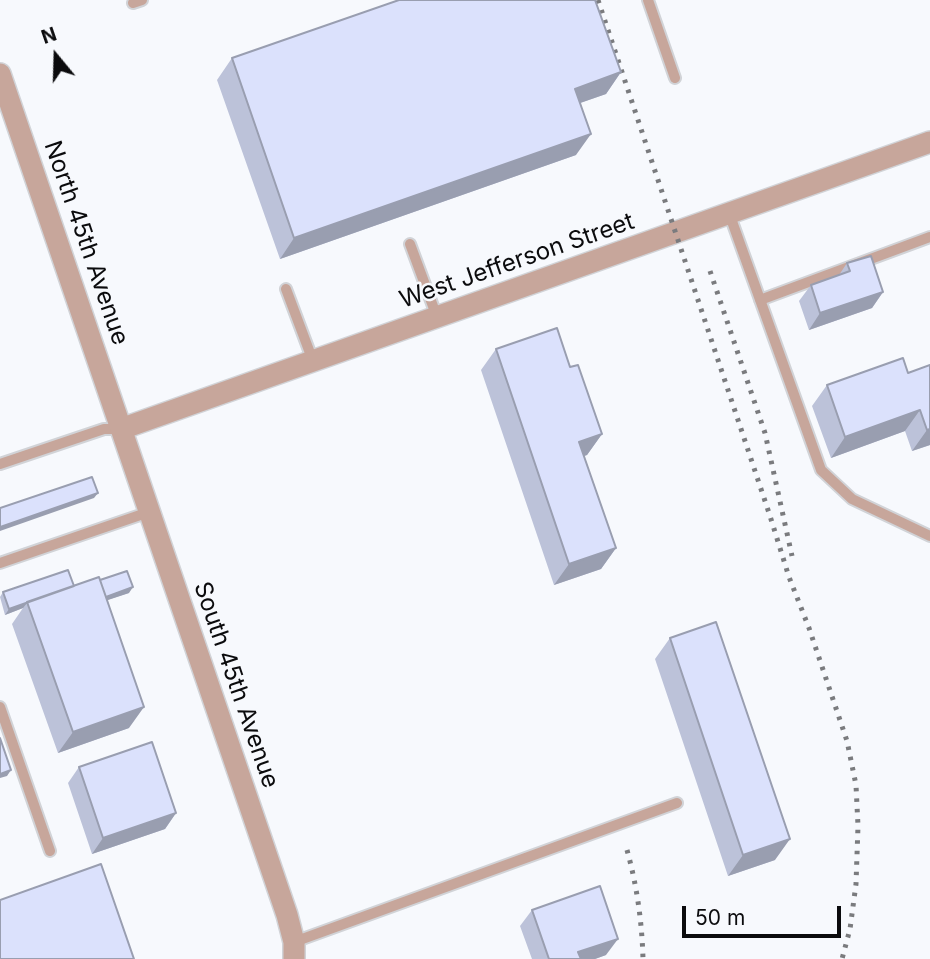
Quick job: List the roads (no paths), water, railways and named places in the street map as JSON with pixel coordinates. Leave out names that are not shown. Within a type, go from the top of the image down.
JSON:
[{"type":"street","name":"North 45th Avenue","points":[[2,85],[121,429]]},
{"type":"street","name":"West Jefferson Street","points":[[121,429],[930,142]]},
{"type":"street","name":"South 45th Avenue","points":[[121,429],[287,915],[294,950]]},
{"type":"lane","points":[[648,0],[675,78]]},
{"type":"lane","points":[[729,213],[821,470],[852,499],[930,536]]},
{"type":"lane","points":[[760,300],[930,237]]},
{"type":"lane","points":[[410,244],[437,317]]},
{"type":"lane","points":[[286,289],[313,361]]},
{"type":"lane","points":[[0,464],[104,429],[121,429]]},
{"type":"lane","points":[[0,564],[149,512]]},
{"type":"lane","points":[[0,707],[50,852]]},
{"type":"lane","points":[[294,950],[677,803]]},
{"type":"railway","points":[[598,0],[789,577],[847,741],[856,785],[858,826],[856,884],[850,929],[842,959]]},
{"type":"railway","points":[[710,271],[765,433],[792,556]]},
{"type":"railway","points":[[627,850],[638,904],[643,959]]}]
